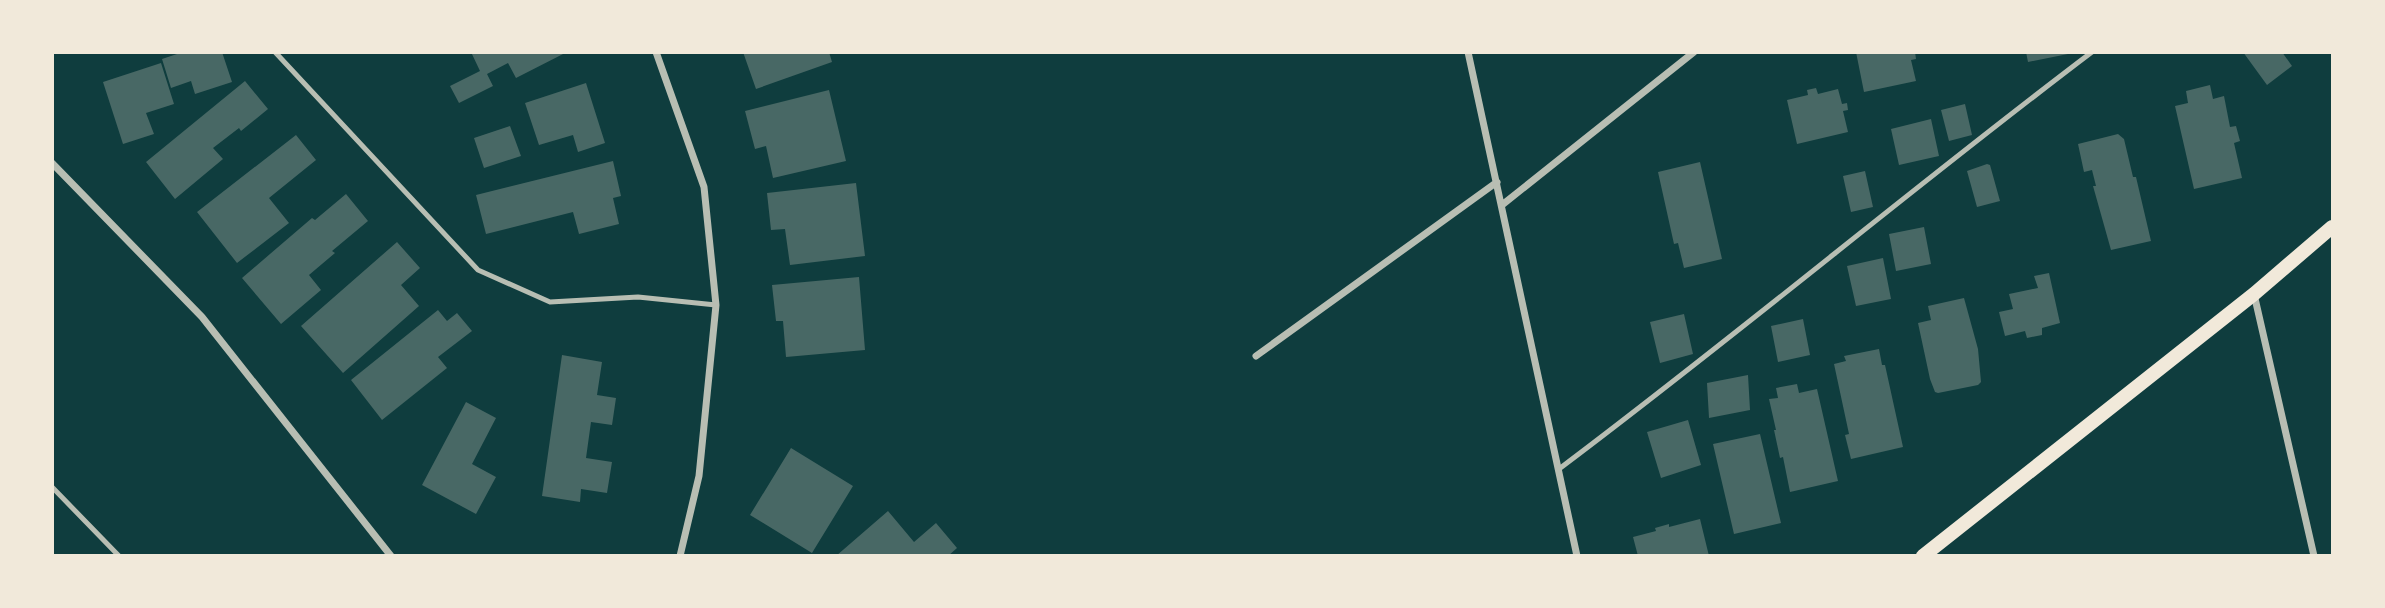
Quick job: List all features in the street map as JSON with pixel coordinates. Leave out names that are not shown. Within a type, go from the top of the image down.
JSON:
[{"type":"main road","points":[[1923,555],[2254,294],[2333,227]]},
{"type":"street","points":[[656,52],[704,187],[716,306],[698,476],[680,555]]},
{"type":"street","points":[[1468,52],[1577,555]]},
{"type":"street","points":[[1502,205],[1694,52]]},
{"type":"street","points":[[52,163],[202,317],[391,555]]},
{"type":"street","points":[[1256,356],[1497,182]]},
{"type":"street","points":[[2254,294],[2314,555]]},
{"type":"lane","points":[[275,52],[478,270],[550,302],[638,297],[716,306]]},
{"type":"lane","points":[[1559,469],[1714,351],[2092,52]]},
{"type":"lane","points":[[52,487],[119,555]]},
{"type":"building","points":[[183,52],[222,52],[232,82],[195,94],[191,81],[171,88],[162,59]]},
{"type":"building","points":[[471,52],[567,52],[516,78],[508,63],[487,74],[493,86],[459,103],[450,86],[480,71]]},
{"type":"building","points":[[743,52],[829,52],[832,62],[756,89]]},
{"type":"building","points":[[1856,52],[1915,52],[1916,59],[1911,60],[1916,81],[1864,92]]},
{"type":"building","points":[[2026,52],[2067,52],[2068,54],[2028,62]]},
{"type":"building","points":[[2243,52],[2282,52],[2292,66],[2267,85]]},
{"type":"building","points":[[161,63],[174,104],[146,113],[154,134],[123,144],[103,82]]},
{"type":"building","points":[[245,81],[268,109],[241,131],[239,128],[213,148],[223,159],[175,199],[146,162]]},
{"type":"building","points":[[586,83],[605,143],[578,152],[573,135],[539,145],[525,103]]},
{"type":"building","points":[[2210,85],[2213,99],[2224,96],[2230,127],[2236,126],[2240,141],[2234,143],[2242,178],[2194,189],[2175,106],[2188,103],[2186,91]]},
{"type":"building","points":[[1816,88],[1818,94],[1838,89],[1842,104],[1847,103],[1848,110],[1843,111],[1848,132],[1797,144],[1787,100],[1808,95],[1807,90]]},
{"type":"building","points":[[829,90],[846,161],[773,178],[766,146],[755,149],[745,111]]},
{"type":"building","points":[[1965,104],[1972,135],[1949,141],[1941,110]]},
{"type":"building","points":[[1931,119],[1939,156],[1899,165],[1891,129]]},
{"type":"building","points":[[510,126],[521,156],[484,168],[474,138]]},
{"type":"building","points":[[2118,134],[2124,139],[2133,177],[2136,177],[2151,241],[2111,250],[2093,186],[2096,186],[2092,170],[2084,172],[2078,144]]},
{"type":"building","points":[[296,135],[316,160],[269,198],[289,223],[237,263],[197,212]]},
{"type":"building","points":[[613,161],[621,196],[613,198],[619,224],[579,234],[573,212],[486,234],[476,195]]},
{"type":"building","points":[[1700,162],[1722,259],[1684,268],[1678,243],[1674,244],[1658,172]]},
{"type":"building","points":[[1990,165],[2000,201],[1977,207],[1967,171]]},
{"type":"building","points":[[1865,171],[1873,207],[1851,212],[1843,176]]},
{"type":"building","points":[[856,183],[865,256],[790,265],[785,229],[771,230],[767,193]]},
{"type":"building","points":[[346,194],[368,221],[332,251],[335,253],[309,275],[321,290],[281,324],[242,278],[312,218],[315,220]]},
{"type":"building","points":[[1924,227],[1931,264],[1896,271],[1889,234]]},
{"type":"building","points":[[397,242],[420,268],[401,285],[419,306],[343,373],[301,326]]},
{"type":"building","points":[[1883,258],[1891,299],[1856,306],[1847,266]]},
{"type":"building","points":[[2049,273],[2060,323],[2042,328],[2042,335],[2027,338],[2025,331],[2005,336],[1999,312],[2013,309],[2009,294],[2038,288],[2034,276]]},
{"type":"building","points":[[859,277],[865,350],[786,357],[783,321],[776,321],[772,285]]},
{"type":"building","points":[[1964,298],[1978,349],[1981,382],[1978,385],[1938,393],[1935,392],[1930,379],[1918,323],[1931,320],[1928,306]]},
{"type":"building","points":[[438,310],[447,321],[457,313],[472,331],[438,357],[447,368],[382,420],[351,380]]},
{"type":"building","points":[[1684,314],[1693,354],[1660,363],[1650,322]]},
{"type":"building","points":[[1803,319],[1810,355],[1778,362],[1771,326]]},
{"type":"building","points":[[1879,349],[1903,447],[1851,459],[1845,435],[1849,434],[1834,364],[1846,361],[1844,356]]},
{"type":"building","points":[[562,355],[602,362],[597,395],[616,398],[612,425],[591,422],[586,458],[612,462],[607,493],[581,489],[580,502],[542,496]]},
{"type":"building","points":[[1748,375],[1750,410],[1709,418],[1707,383]]},
{"type":"building","points":[[1797,384],[1799,393],[1817,389],[1838,481],[1790,492],[1783,457],[1780,458],[1769,399],[1778,398],[1776,388]]},
{"type":"building","points":[[466,402],[496,418],[472,464],[496,477],[476,514],[422,485]]},
{"type":"building","points":[[1688,420],[1701,465],[1661,478],[1647,432]]},
{"type":"building","points":[[1760,434],[1781,523],[1734,534],[1713,444]]},
{"type":"building","points":[[791,448],[853,486],[812,553],[750,515]]},
{"type":"building","points":[[888,511],[914,542],[936,523],[957,548],[948,556],[836,556]]},
{"type":"building","points":[[1700,519],[1709,556],[1638,556],[1633,537],[1656,531],[1655,528],[1669,524],[1669,527]]}]
